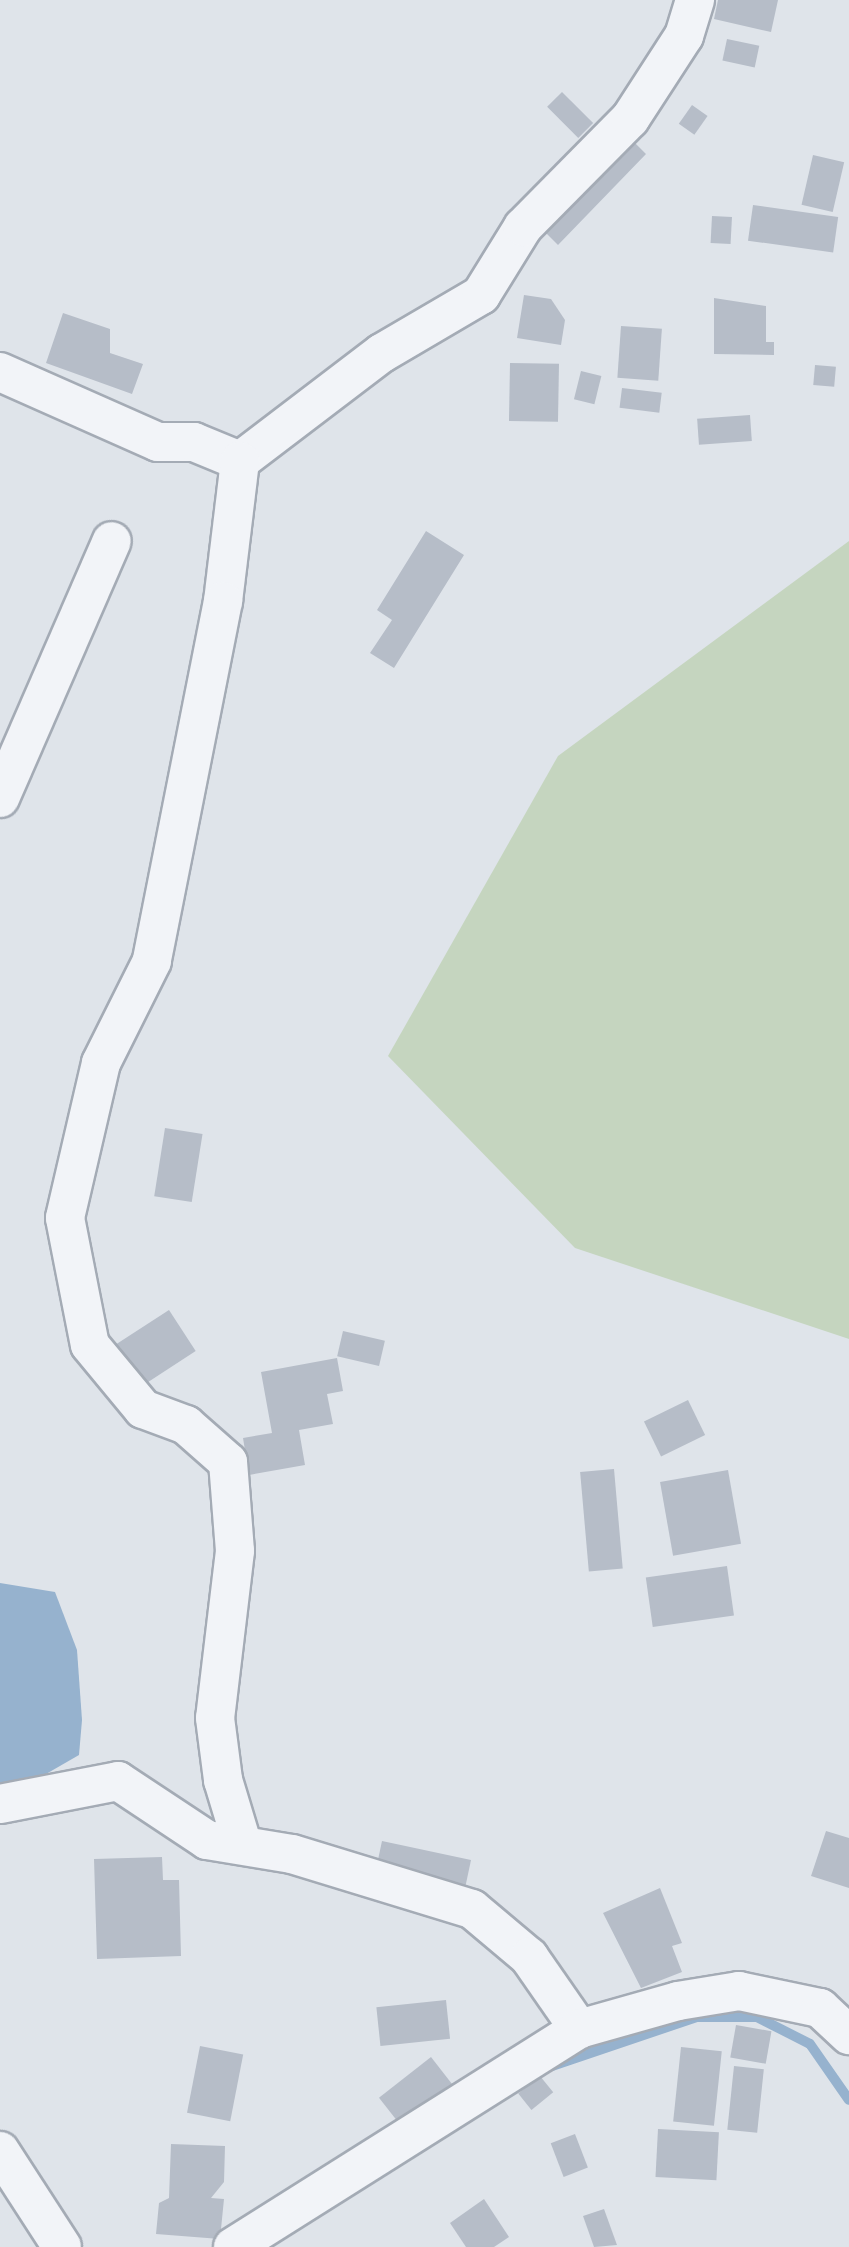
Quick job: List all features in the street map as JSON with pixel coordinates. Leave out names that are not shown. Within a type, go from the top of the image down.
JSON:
[{"type":"street","points":[[242,1843],[223,1780],[215,1718],[235,1550],[228,1462],[186,1425],[143,1409],[90,1344],[65,1218],[101,1063],[152,961],[222,601],[240,460],[382,353],[481,295],[523,227],[630,118],[684,36],[695,0]]},
{"type":"street","points":[[0,372],[158,442],[194,442],[240,460]]},
{"type":"street","points":[[0,798],[112,542]]},
{"type":"street","points":[[0,1804],[118,1781],[208,1840],[242,1843],[472,1910],[529,1957],[579,2029]]},
{"type":"street","points":[[233,2247],[579,2029],[678,2000],[739,1992],[820,2008],[849,2035]]},
{"type":"street","points":[[0,2151],[62,2247]]},
{"type":"green space","points":[[849,541],[849,1339],[575,1248],[388,1056],[558,756]]},
{"type":"water","points":[[0,1583],[55,1592],[77,1650],[82,1720],[79,1755],[20,1789],[0,1790]]},
{"type":"building","points":[[718,0],[778,0],[771,32],[714,19]]},
{"type":"building","points":[[727,39],[759,46],[755,67],[722,61]]},
{"type":"building","points":[[562,92],[593,123],[578,138],[547,107]]},
{"type":"building","points":[[692,105],[708,116],[694,135],[679,124]]},
{"type":"building","points":[[635,120],[646,130],[634,142],[646,154],[558,245],[536,223]]},
{"type":"building","points":[[813,155],[844,162],[833,212],[802,205]]},
{"type":"building","points":[[753,205],[838,217],[833,253],[748,241]]},
{"type":"building","points":[[712,216],[732,217],[731,244],[711,243]]},
{"type":"building","points":[[524,295],[551,299],[565,320],[561,345],[517,338]]},
{"type":"building","points":[[714,298],[766,306],[766,342],[774,342],[774,355],[714,354]]},
{"type":"building","points":[[63,313],[110,329],[110,353],[143,364],[132,394],[46,363]]},
{"type":"building","points":[[621,326],[662,329],[658,381],[617,378]]},
{"type":"building","points":[[510,363],[559,364],[558,422],[509,421]]},
{"type":"building","points":[[815,365],[836,367],[834,387],[813,385]]},
{"type":"building","points":[[581,371],[601,376],[594,404],[574,399]]},
{"type":"building","points":[[622,388],[662,393],[659,413],[620,408]]},
{"type":"building","points":[[750,415],[752,441],[699,445],[697,419]]},
{"type":"building","points":[[426,531],[464,555],[394,668],[370,653],[392,620],[377,610]]},
{"type":"building","points":[[165,1128],[203,1134],[192,1202],[154,1196]]},
{"type":"building","points":[[169,1310],[196,1351],[138,1389],[111,1348]]},
{"type":"building","points":[[343,1331],[385,1341],[379,1366],[337,1356]]},
{"type":"building","points":[[337,1358],[343,1391],[327,1394],[333,1424],[299,1430],[305,1465],[249,1475],[243,1438],[272,1433],[261,1372]]},
{"type":"building","points":[[688,1400],[705,1435],[661,1457],[644,1421]]},
{"type":"building","points":[[614,1469],[623,1569],[589,1572],[580,1472]]},
{"type":"building","points":[[728,1470],[741,1544],[673,1556],[660,1482]]},
{"type":"building","points":[[727,1566],[734,1616],[653,1627],[646,1577]]},
{"type":"building","points":[[826,1831],[849,1838],[849,1888],[811,1876]]},
{"type":"building","points":[[382,1841],[471,1860],[464,1895],[375,1876]]},
{"type":"building","points":[[162,1857],[163,1880],[179,1880],[181,1956],[97,1959],[94,1859]]},
{"type":"building","points":[[660,1888],[682,1943],[672,1946],[682,1972],[641,1988],[603,1913]]},
{"type":"building","points":[[446,2000],[450,2039],[380,2046],[376,2007]]},
{"type":"building","points":[[736,2025],[771,2031],[766,2064],[730,2057]]},
{"type":"building","points":[[200,2046],[243,2054],[230,2121],[187,2113]]},
{"type":"building","points":[[681,2047],[722,2051],[714,2126],[673,2122]]},
{"type":"building","points":[[431,2057],[454,2086],[402,2127],[379,2098]]},
{"type":"building","points":[[734,2066],[764,2069],[757,2133],[727,2130]]},
{"type":"building","points":[[540,2076],[553,2092],[531,2110],[518,2094]]},
{"type":"building","points":[[658,2129],[719,2132],[716,2180],[655,2177]]},
{"type":"building","points":[[575,2134],[588,2168],[564,2177],[551,2143]]},
{"type":"building","points":[[171,2144],[225,2146],[224,2182],[211,2198],[224,2199],[220,2239],[156,2234],[159,2203],[169,2198]]},
{"type":"building","points":[[484,2199],[509,2237],[494,2247],[466,2247],[450,2223]]},
{"type":"building","points":[[604,2209],[617,2245],[594,2247],[583,2216]]},
{"type":"waterway","points":[[549,2067],[697,2017],[757,2017],[810,2044],[849,2100]]}]
